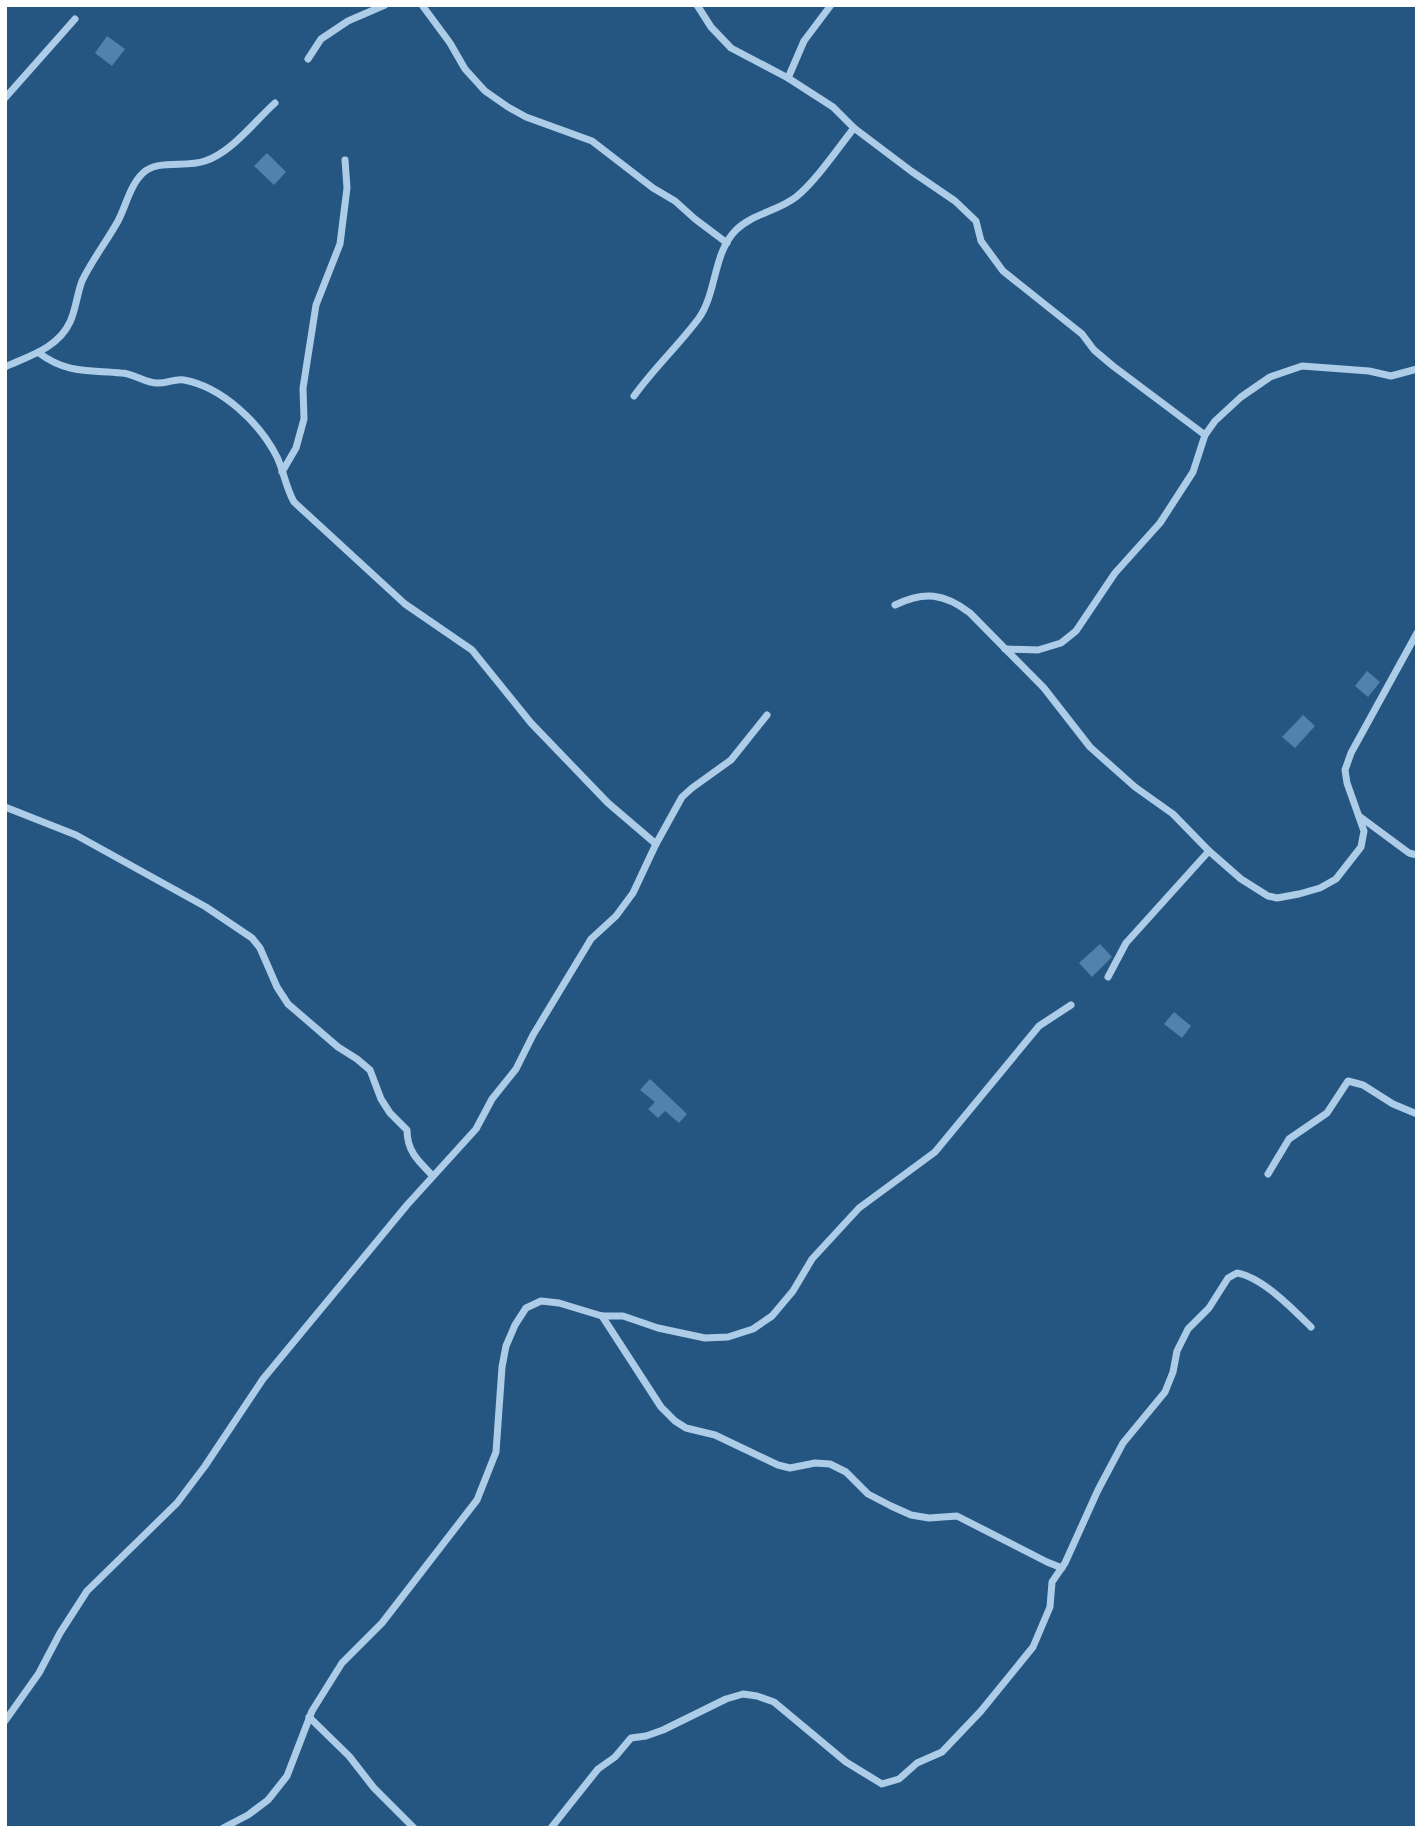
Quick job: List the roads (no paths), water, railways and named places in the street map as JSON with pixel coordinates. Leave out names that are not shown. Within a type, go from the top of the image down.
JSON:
[{"type":"street","points":[[308,59],[321,39],[348,21],[386,5]]},
{"type":"street","points":[[422,5],[465,69],[485,91],[526,117],[592,141],[653,188],[675,201],[727,243]]},
{"type":"street","points":[[696,5],[711,27],[731,48],[788,78],[833,107],[855,128],[955,201],[976,221],[981,242],[1003,271],[1082,334],[1094,350],[1205,435]]},
{"type":"street","points":[[788,78],[804,41],[831,5]]},
{"type":"street","points":[[5,98],[75,19]]},
{"type":"street","points":[[5,367],[39,353],[62,335],[70,321],[82,281],[118,221],[136,181],[144,172],[156,166],[187,166],[207,161],[228,147],[275,103]]},
{"type":"street","points":[[634,396],[699,318],[709,300],[727,243],[736,230],[797,196],[855,128]]},
{"type":"street","points":[[282,472],[296,448],[304,419],[303,388],[316,305],[340,244],[347,188],[345,160]]},
{"type":"street","points":[[39,353],[52,363],[66,367],[108,374],[125,373],[156,383],[186,380],[232,403],[250,418],[277,457],[294,502],[405,604],[472,650],[531,723],[608,803],[656,844]]},
{"type":"street","points":[[1004,649],[1038,650],[1061,643],[1076,631],[1115,573],[1160,523],[1193,472],[1205,435],[1215,421],[1241,397],[1270,377],[1302,366],[1369,370],[1391,376],[1417,369]]},
{"type":"street","points":[[895,605],[927,594],[958,604],[970,613],[1044,688],[1090,747],[1135,787],[1173,814],[1241,879],[1268,897],[1299,894],[1320,888],[1336,879],[1361,847],[1364,831],[1345,770],[1417,634]]},
{"type":"street","points":[[5,1721],[39,1673],[87,1591],[177,1503],[263,1379],[432,1175],[476,1129],[492,1099],[516,1069],[533,1035],[591,939],[616,916],[633,893],[682,797],[731,760],[767,715]]},
{"type":"street","points":[[5,807],[76,835],[206,907],[252,938],[260,948],[277,988],[288,1004],[338,1047],[370,1070],[381,1099],[390,1113],[407,1130],[407,1144],[415,1159],[432,1175]]},
{"type":"street","points":[[1359,816],[1409,853],[1417,855]]},
{"type":"street","points":[[1108,977],[1126,943],[1209,851]]},
{"type":"street","points":[[223,1828],[248,1815],[268,1800],[287,1776],[309,1717],[342,1663],[383,1623],[477,1500],[496,1452],[506,1346],[526,1308],[541,1301],[559,1303],[602,1316],[623,1316],[658,1328],[705,1338],[728,1337],[752,1329],[772,1316],[793,1291],[812,1259],[859,1208],[935,1152],[1039,1026],[1072,1004]]},
{"type":"street","points":[[1268,1174],[1289,1139],[1327,1114],[1348,1081],[1363,1085],[1393,1104],[1417,1114]]},
{"type":"street","points":[[551,1828],[598,1769],[615,1757],[631,1738],[655,1733],[726,1699],[743,1694],[774,1702],[868,1777],[882,1784],[890,1784],[918,1763],[942,1752],[981,1711],[1033,1647],[1050,1607],[1052,1581],[1062,1568],[1098,1490],[1123,1443],[1164,1392],[1173,1372],[1177,1351],[1188,1329],[1209,1308],[1228,1278],[1237,1273],[1245,1275],[1287,1303],[1311,1327]]},
{"type":"street","points":[[602,1316],[661,1407],[686,1428],[715,1435],[778,1465],[790,1468],[830,1464],[846,1472],[868,1494],[911,1515],[929,1518],[957,1516],[1062,1568]]},
{"type":"street","points":[[309,1717],[349,1756],[374,1788],[414,1828]]}]
